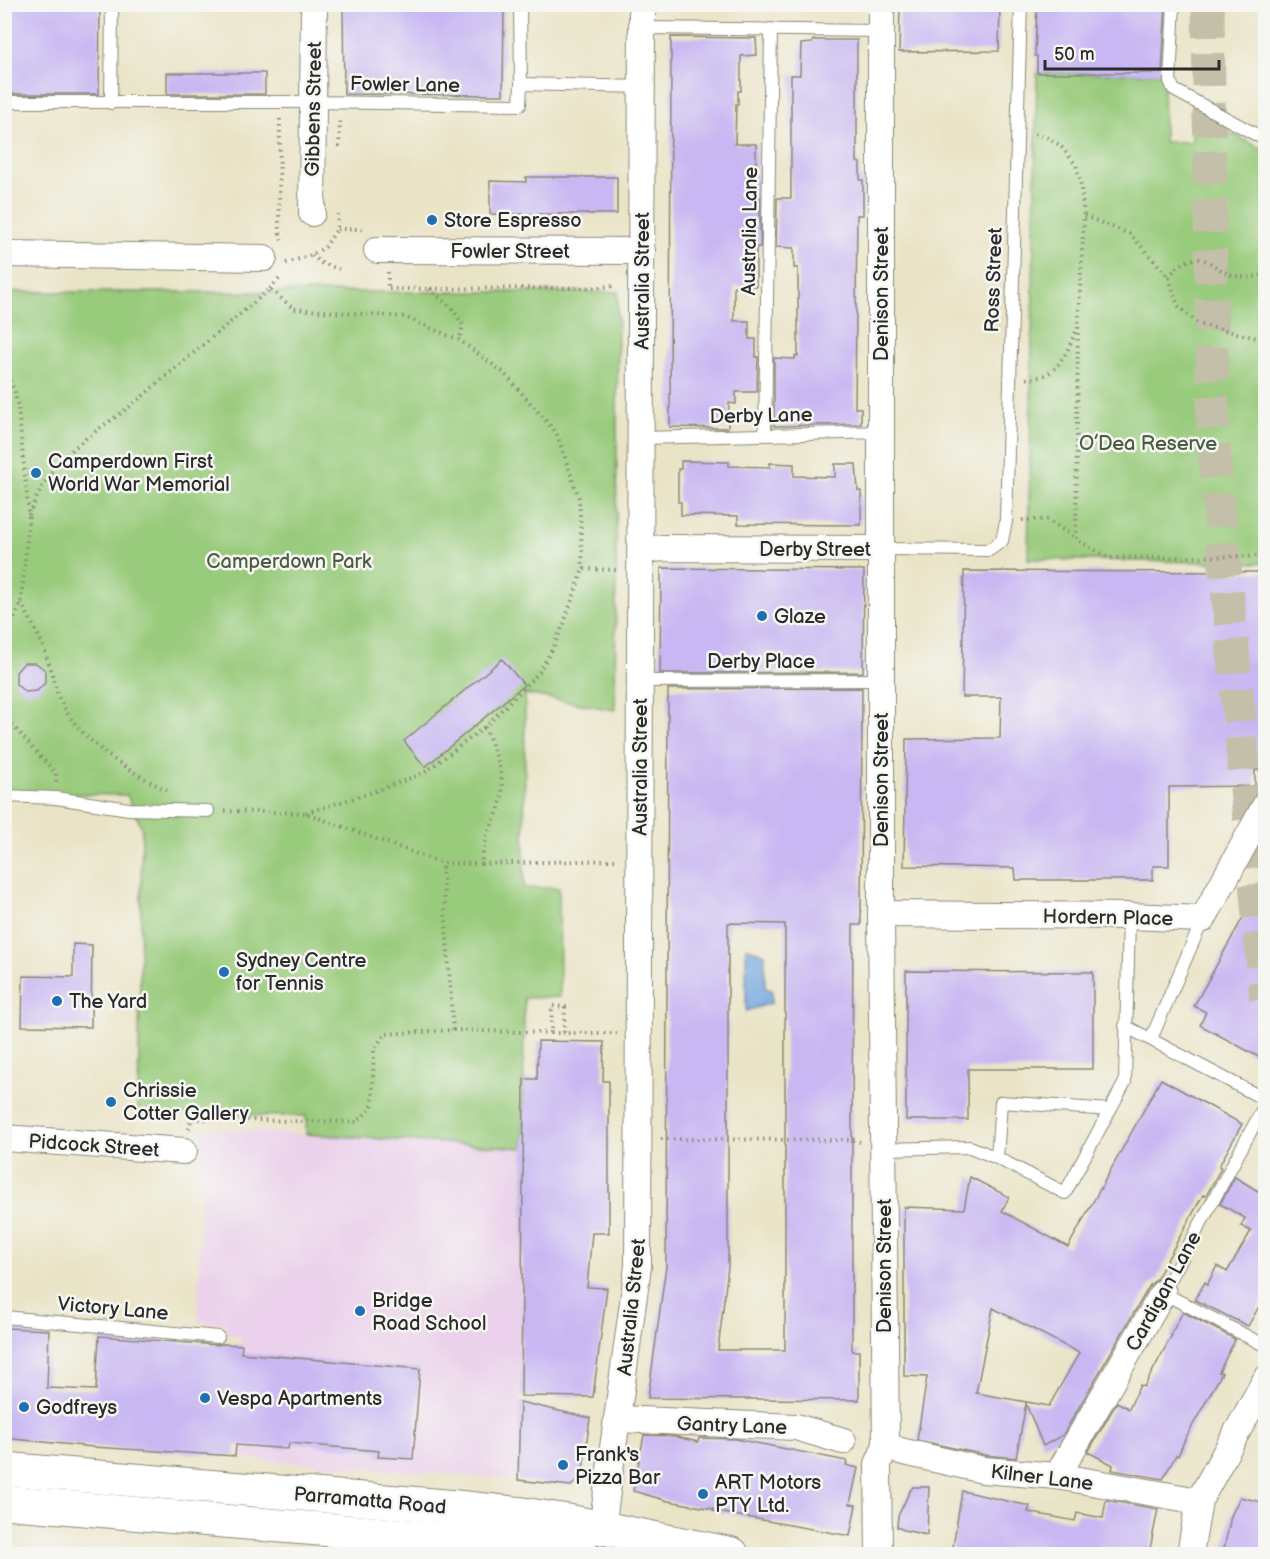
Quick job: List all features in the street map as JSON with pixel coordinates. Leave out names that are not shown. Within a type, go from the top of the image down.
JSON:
[{"type":"highway","name":"Parramatta Road","points":[[4,1470],[523,1514],[732,1554]]},
{"type":"highway","name":"Parramatta Road","points":[[4,1502],[527,1545],[583,1554]]},
{"type":"street","name":"Gibbens Street","points":[[312,213],[314,4]]},
{"type":"street","name":"Denison Street","points":[[879,1554],[878,1464],[886,1445],[881,914],[880,4]]},
{"type":"street","name":"Australia Street","points":[[602,1528],[638,1266],[642,16]]},
{"type":"street","name":"Fowler Street","points":[[377,250],[642,251]]},
{"type":"street","points":[[4,254],[264,258]]},
{"type":"street","name":"Derby Street","points":[[641,560],[664,548],[880,549]]},
{"type":"street","points":[[1203,919],[1266,804]]},
{"type":"street","name":"Hordern Place","points":[[881,914],[1129,916],[1203,919]]},
{"type":"street","name":"Pidcock Street","points":[[4,1138],[184,1151]]},
{"type":"street","name":"Cardigan Lane","points":[[1057,1476],[1163,1293]]},
{"type":"street","points":[[1190,1554],[1199,1501],[1266,1379]]},
{"type":"street","name":"Gantry Lane","points":[[618,1419],[796,1427],[843,1441]]},
{"type":"street","name":"Kilner Lane","points":[[886,1445],[983,1470],[1057,1476],[1199,1501]]},
{"type":"lane","points":[[111,103],[112,4]]},
{"type":"lane","points":[[520,4],[521,84],[642,87]]},
{"type":"lane","name":"Ross Street","points":[[989,550],[1002,541],[1006,521],[1021,4]]},
{"type":"lane","points":[[1174,4],[1170,81],[1174,90],[1266,140]]},
{"type":"lane","points":[[642,16],[771,29],[881,31]]},
{"type":"lane","name":"Australia Lane","points":[[765,434],[771,29]]},
{"type":"lane","name":"Fowler Lane","points":[[4,102],[520,105],[521,84]]},
{"type":"lane","name":"Derby Lane","points":[[641,438],[882,432]]},
{"type":"lane","name":"Derby Street","points":[[880,549],[989,550]]},
{"type":"lane","name":"Derby Place","points":[[640,681],[882,680]]},
{"type":"lane","points":[[4,796],[57,798],[129,809],[208,811]]},
{"type":"lane","points":[[883,1149],[970,1147],[997,1158],[1065,1193],[1125,1082],[1129,916]]},
{"type":"lane","points":[[1151,1039],[1203,919]]},
{"type":"lane","points":[[1125,1026],[1266,1102]]},
{"type":"lane","points":[[997,1158],[1001,1102],[1110,1110]]},
{"type":"lane","name":"Cardigan Lane","points":[[1163,1293],[1266,1102]]},
{"type":"lane","points":[[1163,1293],[1266,1346]]},
{"type":"lane","name":"Victory Lane","points":[[4,1317],[218,1337]]},
{"type":"path","points":[[279,229],[280,103]]},
{"type":"path","points":[[1017,129],[1048,138],[1060,145],[1076,165],[1080,178],[1084,216],[1078,326],[1076,539]]},
{"type":"path","points":[[1084,216],[1130,234],[1169,277],[1178,306],[1199,324],[1266,341]]},
{"type":"path","points":[[264,258],[286,263],[312,255],[325,247],[337,229]]},
{"type":"path","points":[[312,255],[321,263],[339,268]]},
{"type":"path","points":[[1169,277],[1176,267],[1187,261],[1202,259],[1232,275],[1248,278],[1266,274]]},
{"type":"path","points":[[388,289],[616,286]]},
{"type":"path","points":[[428,288],[452,308],[463,325],[459,340]]},
{"type":"path","points":[[29,515],[48,476],[62,460],[126,410],[270,289],[294,309],[405,317],[459,340],[503,372],[556,432],[579,498],[583,568],[564,623],[539,672],[485,727],[424,773],[305,813],[208,811]]},
{"type":"path","points":[[1010,380],[1036,379],[1046,376],[1058,366],[1066,354],[1078,326]]},
{"type":"path","points":[[4,370],[14,389],[18,408],[29,515],[21,603],[4,640]]},
{"type":"path","points":[[1006,521],[1047,520],[1109,558],[1266,556]]},
{"type":"path","points":[[583,568],[641,560]]},
{"type":"path","points":[[21,603],[47,657],[59,698],[69,714],[87,736],[111,757],[143,779],[171,792]]},
{"type":"path","points":[[4,716],[56,774],[57,798]]},
{"type":"path","points":[[481,864],[484,844],[499,809],[502,792],[497,760],[485,727]]},
{"type":"path","points":[[305,813],[442,863],[640,860]]},
{"type":"path","points":[[442,863],[453,1030]]},
{"type":"path","points":[[551,1033],[552,1006],[565,1007],[564,1033]]},
{"type":"path","points":[[184,1151],[191,1119],[357,1122],[372,1107],[374,1050],[385,1034],[453,1030],[639,1034]]},
{"type":"path","points":[[639,1139],[854,1140],[883,1149]]},
{"type":"shaded area","name":"Bridge Road School","points":[[202,1128],[522,1148],[518,1480],[240,1458],[241,1336],[226,1335],[225,1324],[198,1322]]},
{"type":"green space","name":"O’Dea Reserve","points":[[1037,73],[1163,73],[1164,142],[1192,142],[1191,111],[1265,151],[1265,563],[1028,559]]},
{"type":"green space","name":"Camperdown Park","points":[[5,292],[618,292],[615,710],[525,694],[524,888],[559,888],[560,997],[524,998],[523,1148],[306,1134],[306,1116],[138,1114],[142,828],[127,795],[5,793]]},
{"type":"water","points":[[746,947],[765,954],[765,988],[772,990],[772,1003],[746,1011]]},
{"type":"building","points":[[4,4],[100,4],[99,94],[4,94]]},
{"type":"building","points":[[343,4],[504,4],[503,95],[344,94]]},
{"type":"building","points":[[900,4],[1000,4],[999,51],[899,52]]},
{"type":"building","points":[[1037,4],[1166,4],[1162,73],[1037,73],[1037,56],[1035,56]]},
{"type":"building","points":[[671,37],[756,38],[757,55],[741,56],[741,91],[738,91],[738,104],[736,104],[735,144],[756,144],[756,197],[760,197],[760,247],[756,247],[756,286],[734,286],[734,321],[749,321],[749,339],[756,339],[757,392],[736,392],[736,404],[729,403],[728,428],[670,427]]},
{"type":"building","points":[[813,40],[857,40],[857,162],[860,163],[860,180],[863,180],[863,215],[857,215],[855,408],[861,408],[861,424],[774,426],[774,358],[795,359],[795,356],[798,356],[798,268],[794,268],[794,248],[776,247],[777,198],[791,198],[791,75],[800,75],[801,44],[812,43]]},
{"type":"building","points":[[167,73],[265,73],[265,94],[167,94]]},
{"type":"building","points":[[526,177],[617,177],[617,214],[490,214],[490,181],[526,182]]},
{"type":"building","points":[[681,461],[729,462],[729,466],[770,467],[770,463],[794,464],[794,476],[835,477],[835,464],[856,464],[858,491],[861,491],[861,525],[738,524],[738,516],[681,515],[681,502],[678,502],[678,469],[681,469]]},
{"type":"building","name":"Glaze","points":[[661,568],[864,570],[863,672],[660,673]]},
{"type":"building","points":[[964,571],[1266,572],[1266,770],[1255,770],[1255,786],[1169,787],[1169,866],[1153,866],[1153,880],[1016,880],[1015,868],[904,866],[906,739],[1000,738],[1001,697],[962,697]]},
{"type":"building","points":[[502,659],[524,685],[425,767],[404,741]]},
{"type":"building","points":[[24,663],[36,663],[45,670],[45,683],[37,691],[25,692],[16,684],[16,672]]},
{"type":"building","points":[[862,688],[861,925],[853,925],[852,1128],[852,1351],[859,1351],[859,1400],[648,1398],[666,1266],[668,689]],"holes":[[[728,923],[785,924],[785,1350],[718,1350],[728,1267]]]},
{"type":"building","points":[[1266,876],[1266,1061],[1200,1025],[1206,1012],[1194,1006]]},
{"type":"building","name":"The Yard","points":[[73,944],[92,945],[91,1027],[22,1026],[23,976],[73,977]]},
{"type":"building","points":[[906,971],[1093,972],[1093,1069],[968,1069],[968,1120],[906,1120]]},
{"type":"building","points":[[538,1041],[604,1042],[603,1081],[609,1081],[609,1233],[592,1233],[587,1287],[607,1288],[593,1397],[521,1396],[524,1079],[537,1079]]},
{"type":"building","points":[[1161,1079],[1242,1124],[1206,1196],[1203,1195],[1156,1280],[1150,1285],[1063,1435],[1043,1446],[1026,1404],[1016,1458],[985,1455],[917,1440],[927,1377],[904,1376],[904,1207],[964,1209],[970,1177],[1009,1197],[1002,1211],[1068,1247]],"holes":[[[993,1308],[1079,1353],[1049,1406],[976,1393]]]},
{"type":"building","points":[[1235,1177],[1266,1196],[1266,1294],[1248,1326],[1195,1300],[1205,1282],[1207,1285],[1217,1266],[1227,1272],[1251,1231],[1241,1226],[1245,1218],[1220,1204]]},
{"type":"building","points":[[1183,1312],[1235,1339],[1219,1372],[1222,1373],[1178,1456],[1176,1455],[1163,1479],[1112,1470],[1113,1465],[1088,1452],[1117,1402],[1129,1409],[1140,1385],[1144,1387]]},
{"type":"building","points":[[6,1328],[49,1330],[47,1388],[96,1390],[99,1336],[242,1345],[241,1353],[420,1369],[413,1459],[378,1457],[379,1451],[289,1443],[288,1449],[236,1445],[235,1456],[93,1447],[4,1438]]},
{"type":"building","points":[[520,1402],[590,1418],[582,1477],[571,1486],[518,1480]]},
{"type":"building","points":[[644,1435],[673,1436],[698,1442],[699,1438],[736,1439],[847,1461],[846,1465],[858,1468],[850,1504],[856,1505],[850,1536],[713,1511],[713,1509],[668,1501],[633,1491]]},
{"type":"building","points":[[913,1487],[929,1487],[927,1535],[897,1527],[898,1516]]},
{"type":"building","points":[[962,1491],[1030,1506],[1028,1512],[1075,1521],[1077,1513],[1103,1518],[1106,1500],[1158,1509],[1149,1554],[952,1553]]},
{"type":"building","points":[[1240,1497],[1266,1503],[1266,1554],[1223,1554],[1231,1516]]},
{"type":"tunnel","points":[[1208,4],[1213,440],[1266,999]]},
{"type":"place","name":"Store Espresso","points":[[432,220]]},
{"type":"place","name":"Camperdown First World War Memorial","points":[[36,473]]},
{"type":"place","name":"Glaze","points":[[762,616]]},
{"type":"place","name":"Sydney Centre for Tennis","points":[[224,972]]},
{"type":"place","name":"The Yard","points":[[57,1001]]},
{"type":"place","name":"Chrissie Cotter Gallery","points":[[111,1102]]},
{"type":"place","name":"Bridge Road School","points":[[360,1311]]},
{"type":"place","name":"Vespa Apartments","points":[[205,1398]]},
{"type":"place","name":"Godfreys","points":[[24,1407]]},
{"type":"place","name":"Frank's Pizza Bar","points":[[563,1465]]},
{"type":"place","name":"ART Motors PTY Ltd.","points":[[703,1494]]}]
